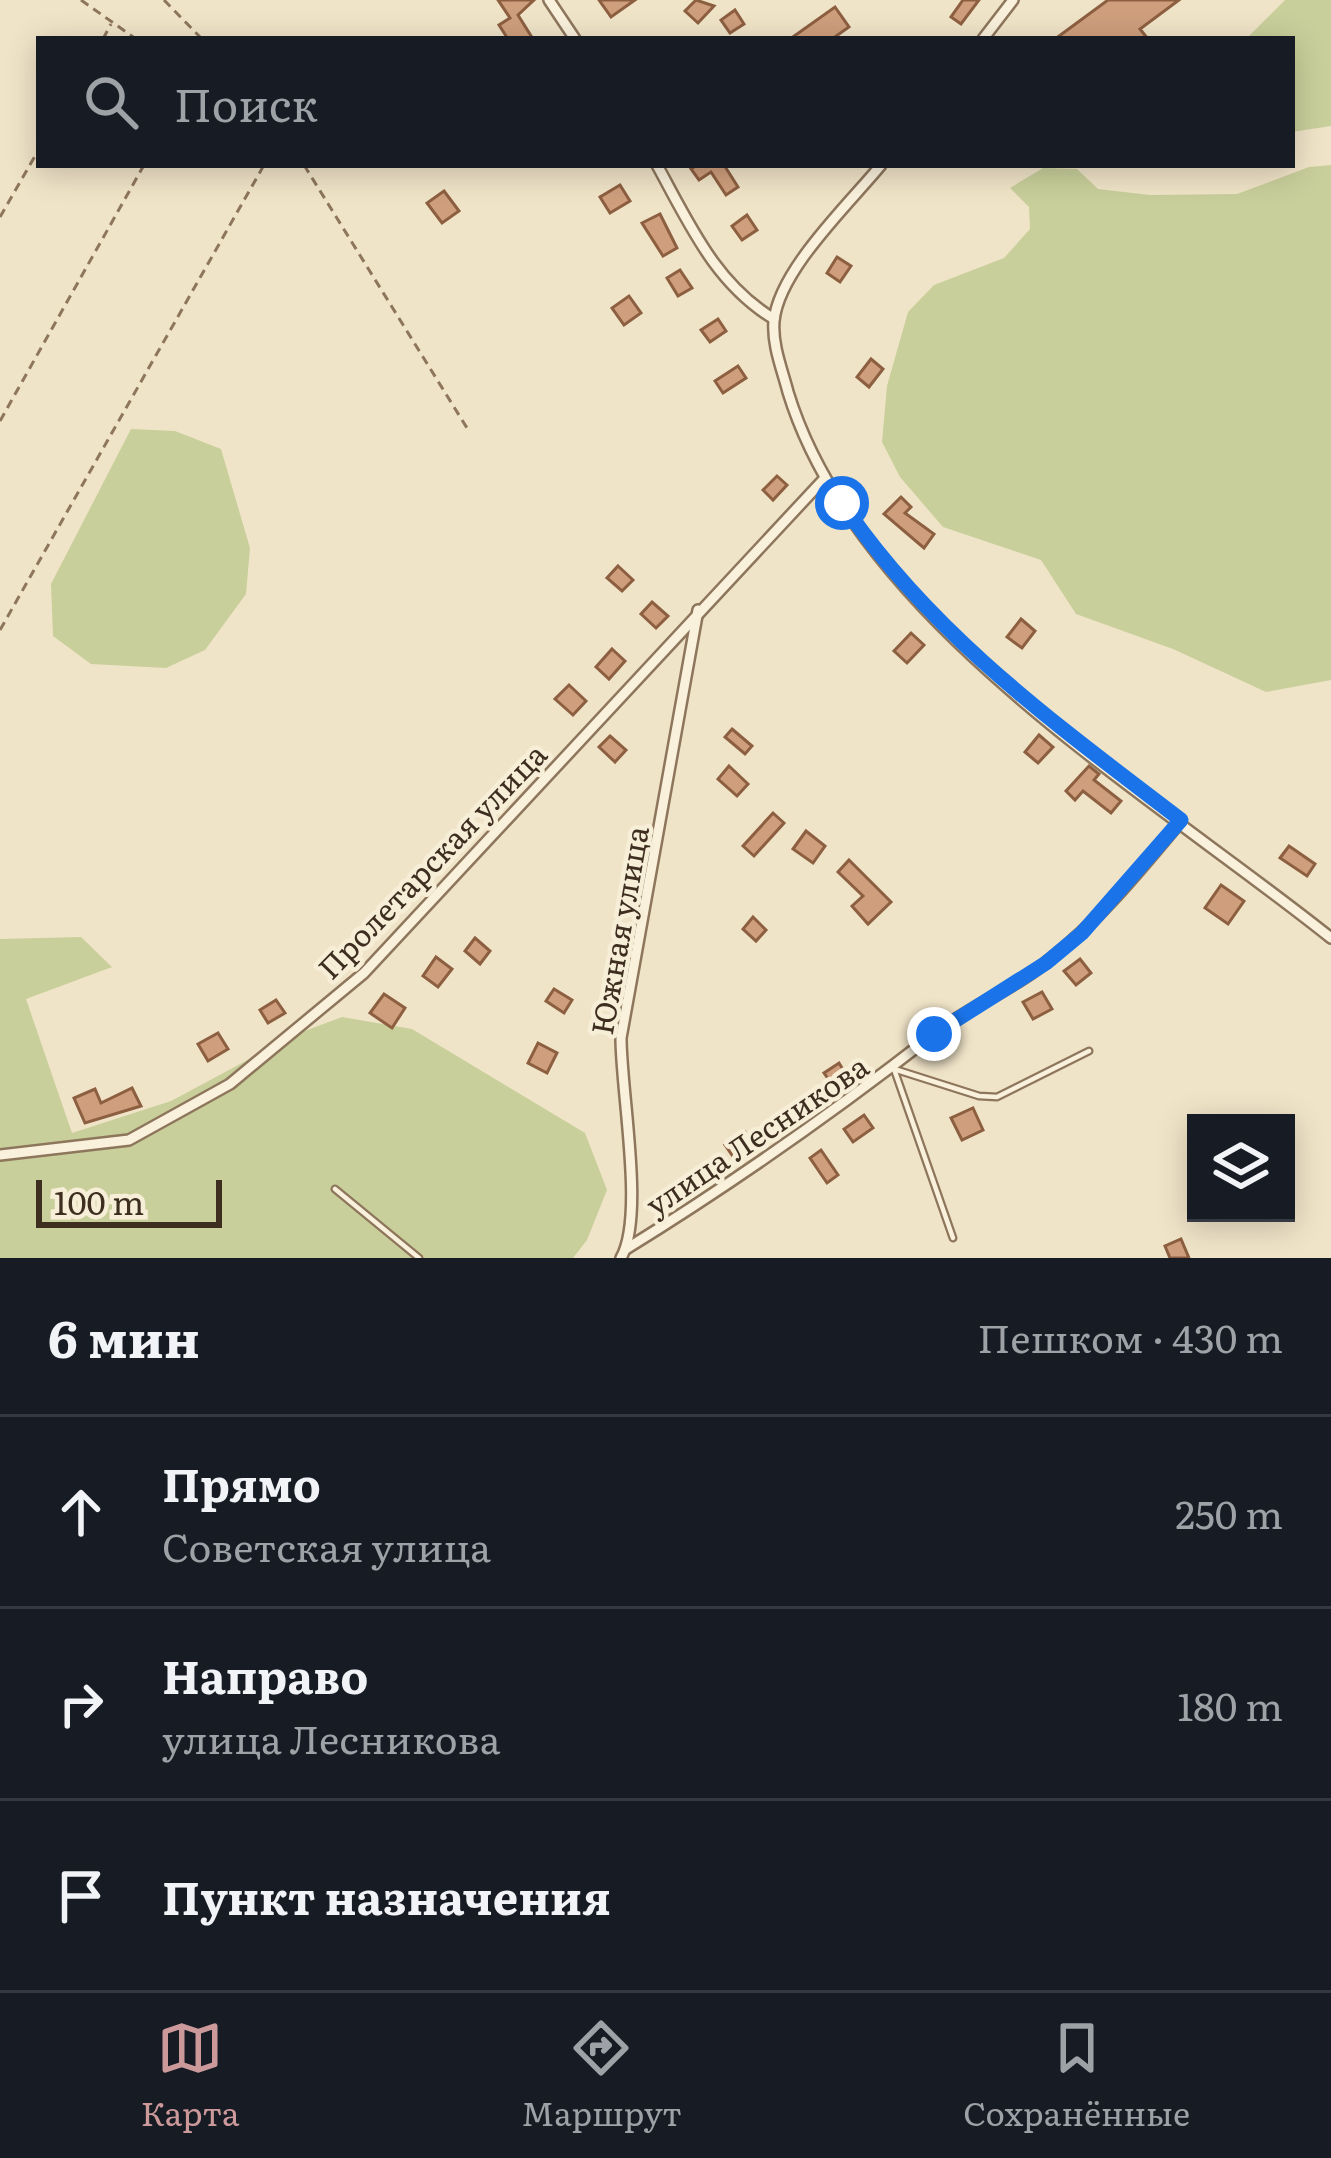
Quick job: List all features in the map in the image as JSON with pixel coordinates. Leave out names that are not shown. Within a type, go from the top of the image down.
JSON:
[{"type":"street","points":[[549,0],[573,36]]},
{"type":"street","points":[[984,36],[1013,0]]},
{"type":"street","points":[[659,168],[714,266],[738,297],[774,319]]},
{"type":"street","points":[[879,168],[798,266],[774,319],[779,362],[800,432],[824,479],[876,553],[933,617],[999,678],[1331,938]]},
{"type":"street","name":"Пролетарская улица","points":[[0,1155],[129,1140],[230,1084],[364,973],[824,479]]},
{"type":"street","name":"Южная улица","points":[[623,1254],[633,1206],[620,1093],[621,1038],[698,610]]},
{"type":"street","name":"улица Лесникова","points":[[623,1254],[894,1069],[934,1034],[1046,963],[1082,933],[1181,820]]},
{"type":"lane","points":[[894,1069],[979,1096],[997,1097],[1089,1051]]},
{"type":"lane","points":[[894,1069],[953,1238]]},
{"type":"lane","points":[[335,1189],[419,1258]]},
{"type":"path","points":[[81,0],[132,36]]},
{"type":"path","points":[[164,0],[199,36]]},
{"type":"path","points":[[105,36],[112,22]]},
{"type":"path","points":[[0,218],[36,154]]},
{"type":"path","points":[[0,421],[142,168]]},
{"type":"path","points":[[0,629],[262,168]]},
{"type":"path","points":[[306,168],[467,428]]},
{"type":"green space","points":[[1285,0],[1331,0],[1331,126],[1295,132],[1295,36],[1249,36]]},
{"type":"green space","points":[[1331,165],[1331,680],[1266,692],[1173,649],[1076,614],[1041,560],[943,527],[900,477],[882,442],[887,386],[908,312],[934,285],[1004,258],[1030,229],[1029,207],[1010,188],[1043,168],[1077,169],[1098,189],[1150,195],[1237,194],[1309,167]]},
{"type":"green space","points":[[131,429],[175,431],[221,449],[250,548],[246,594],[205,650],[166,668],[91,664],[53,636],[51,584]]},
{"type":"green space","points":[[81,937],[112,967],[26,999],[72,1133],[171,1101],[294,1035],[342,1017],[412,1029],[585,1133],[607,1190],[587,1240],[573,1258],[0,1258],[0,939]]},
{"type":"building","points":[[498,0],[534,0],[518,15],[531,36],[506,36],[499,25],[510,18]]},
{"type":"building","points":[[599,0],[635,0],[611,17]]},
{"type":"building","points":[[696,0],[714,6],[698,23],[685,11]]},
{"type":"building","points":[[963,0],[979,0],[961,24],[951,17]]},
{"type":"building","points":[[1108,0],[1179,0],[1140,29],[1146,36],[1059,36]]},
{"type":"building","points":[[835,7],[849,27],[836,36],[794,36]]},
{"type":"building","points":[[735,10],[744,24],[730,33],[721,20]]},
{"type":"building","points":[[726,168],[738,187],[726,195],[711,172],[699,180],[691,169]]},
{"type":"building","points":[[620,185],[630,201],[610,213],[600,197]]},
{"type":"building","points":[[444,191],[459,211],[442,223],[427,203]]},
{"type":"building","points":[[660,214],[677,248],[663,256],[642,223]]},
{"type":"building","points":[[747,215],[757,230],[742,240],[732,226]]},
{"type":"building","points":[[837,257],[851,266],[840,282],[827,273]]},
{"type":"building","points":[[680,270],[692,288],[678,296],[667,278]]},
{"type":"building","points":[[629,296],[641,313],[624,325],[612,308]]},
{"type":"building","points":[[718,319],[726,331],[710,342],[701,330]]},
{"type":"building","points":[[871,359],[883,369],[869,387],[857,377]]},
{"type":"building","points":[[738,366],[746,378],[723,393],[715,381]]},
{"type":"building","points":[[777,476],[787,485],[773,500],[763,490]]},
{"type":"building","points":[[901,497],[911,507],[905,513],[934,534],[924,548],[884,514]]},
{"type":"building","points":[[618,566],[633,580],[622,591],[607,578]]},
{"type":"building","points":[[652,602],[668,616],[656,628],[641,614]]},
{"type":"building","points":[[1021,619],[1035,631],[1022,648],[1007,637]]},
{"type":"building","points":[[911,633],[924,645],[907,663],[894,651]]},
{"type":"building","points":[[612,649],[625,661],[609,679],[596,667]]},
{"type":"building","points":[[569,685],[586,701],[573,715],[555,699]]},
{"type":"building","points":[[732,729],[752,746],[745,754],[725,737]]},
{"type":"building","points":[[1039,735],[1053,747],[1038,763],[1025,752]]},
{"type":"building","points":[[610,736],[626,750],[615,762],[599,747]]},
{"type":"building","points":[[729,766],[748,784],[737,796],[718,779]]},
{"type":"building","points":[[1089,766],[1099,774],[1094,780],[1121,801],[1111,813],[1083,791],[1075,800],[1066,791]]},
{"type":"building","points":[[773,813],[784,823],[754,856],[743,846]]},
{"type":"building","points":[[806,831],[825,846],[813,863],[793,849]]},
{"type":"building","points":[[1289,846],[1315,864],[1307,876],[1280,858]]},
{"type":"building","points":[[849,860],[891,902],[868,924],[852,906],[863,896],[838,872]]},
{"type":"building","points":[[1221,885],[1244,901],[1228,924],[1205,908]]},
{"type":"building","points":[[753,917],[766,930],[756,941],[743,929]]},
{"type":"building","points":[[475,938],[490,951],[480,964],[465,951]]},
{"type":"building","points":[[436,957],[452,969],[438,987],[423,976]]},
{"type":"building","points":[[1080,959],[1091,973],[1076,985],[1064,971]]},
{"type":"building","points":[[554,989],[572,1000],[564,1013],[546,1001]]},
{"type":"building","points":[[1042,992],[1052,1009],[1033,1019],[1023,1002]]},
{"type":"building","points":[[384,994],[405,1008],[392,1028],[370,1013]]},
{"type":"building","points":[[276,1000],[285,1013],[268,1023],[260,1010]]},
{"type":"building","points":[[218,1033],[228,1049],[208,1061],[198,1044]]},
{"type":"building","points":[[538,1043],[557,1053],[547,1073],[528,1063]]},
{"type":"building","points":[[839,1063],[847,1076],[833,1086],[824,1073]]},
{"type":"building","points":[[132,1088],[141,1106],[85,1123],[74,1098],[95,1089],[101,1103]]},
{"type":"building","points":[[819,1089],[827,1100],[804,1116],[796,1104]]},
{"type":"building","points":[[973,1108],[983,1130],[962,1140],[951,1118]]},
{"type":"building","points":[[864,1115],[873,1128],[853,1142],[844,1129]]},
{"type":"building","points":[[745,1132],[753,1145],[734,1158],[725,1145]]},
{"type":"building","points":[[821,1150],[838,1175],[827,1183],[810,1158]]},
{"type":"building","points":[[1181,1239],[1189,1258],[1170,1258],[1165,1246]]},
{"type":"route","points":[[842,503],[876,553],[933,617],[999,678],[1181,820],[1082,933],[1046,963],[934,1034]]}]
